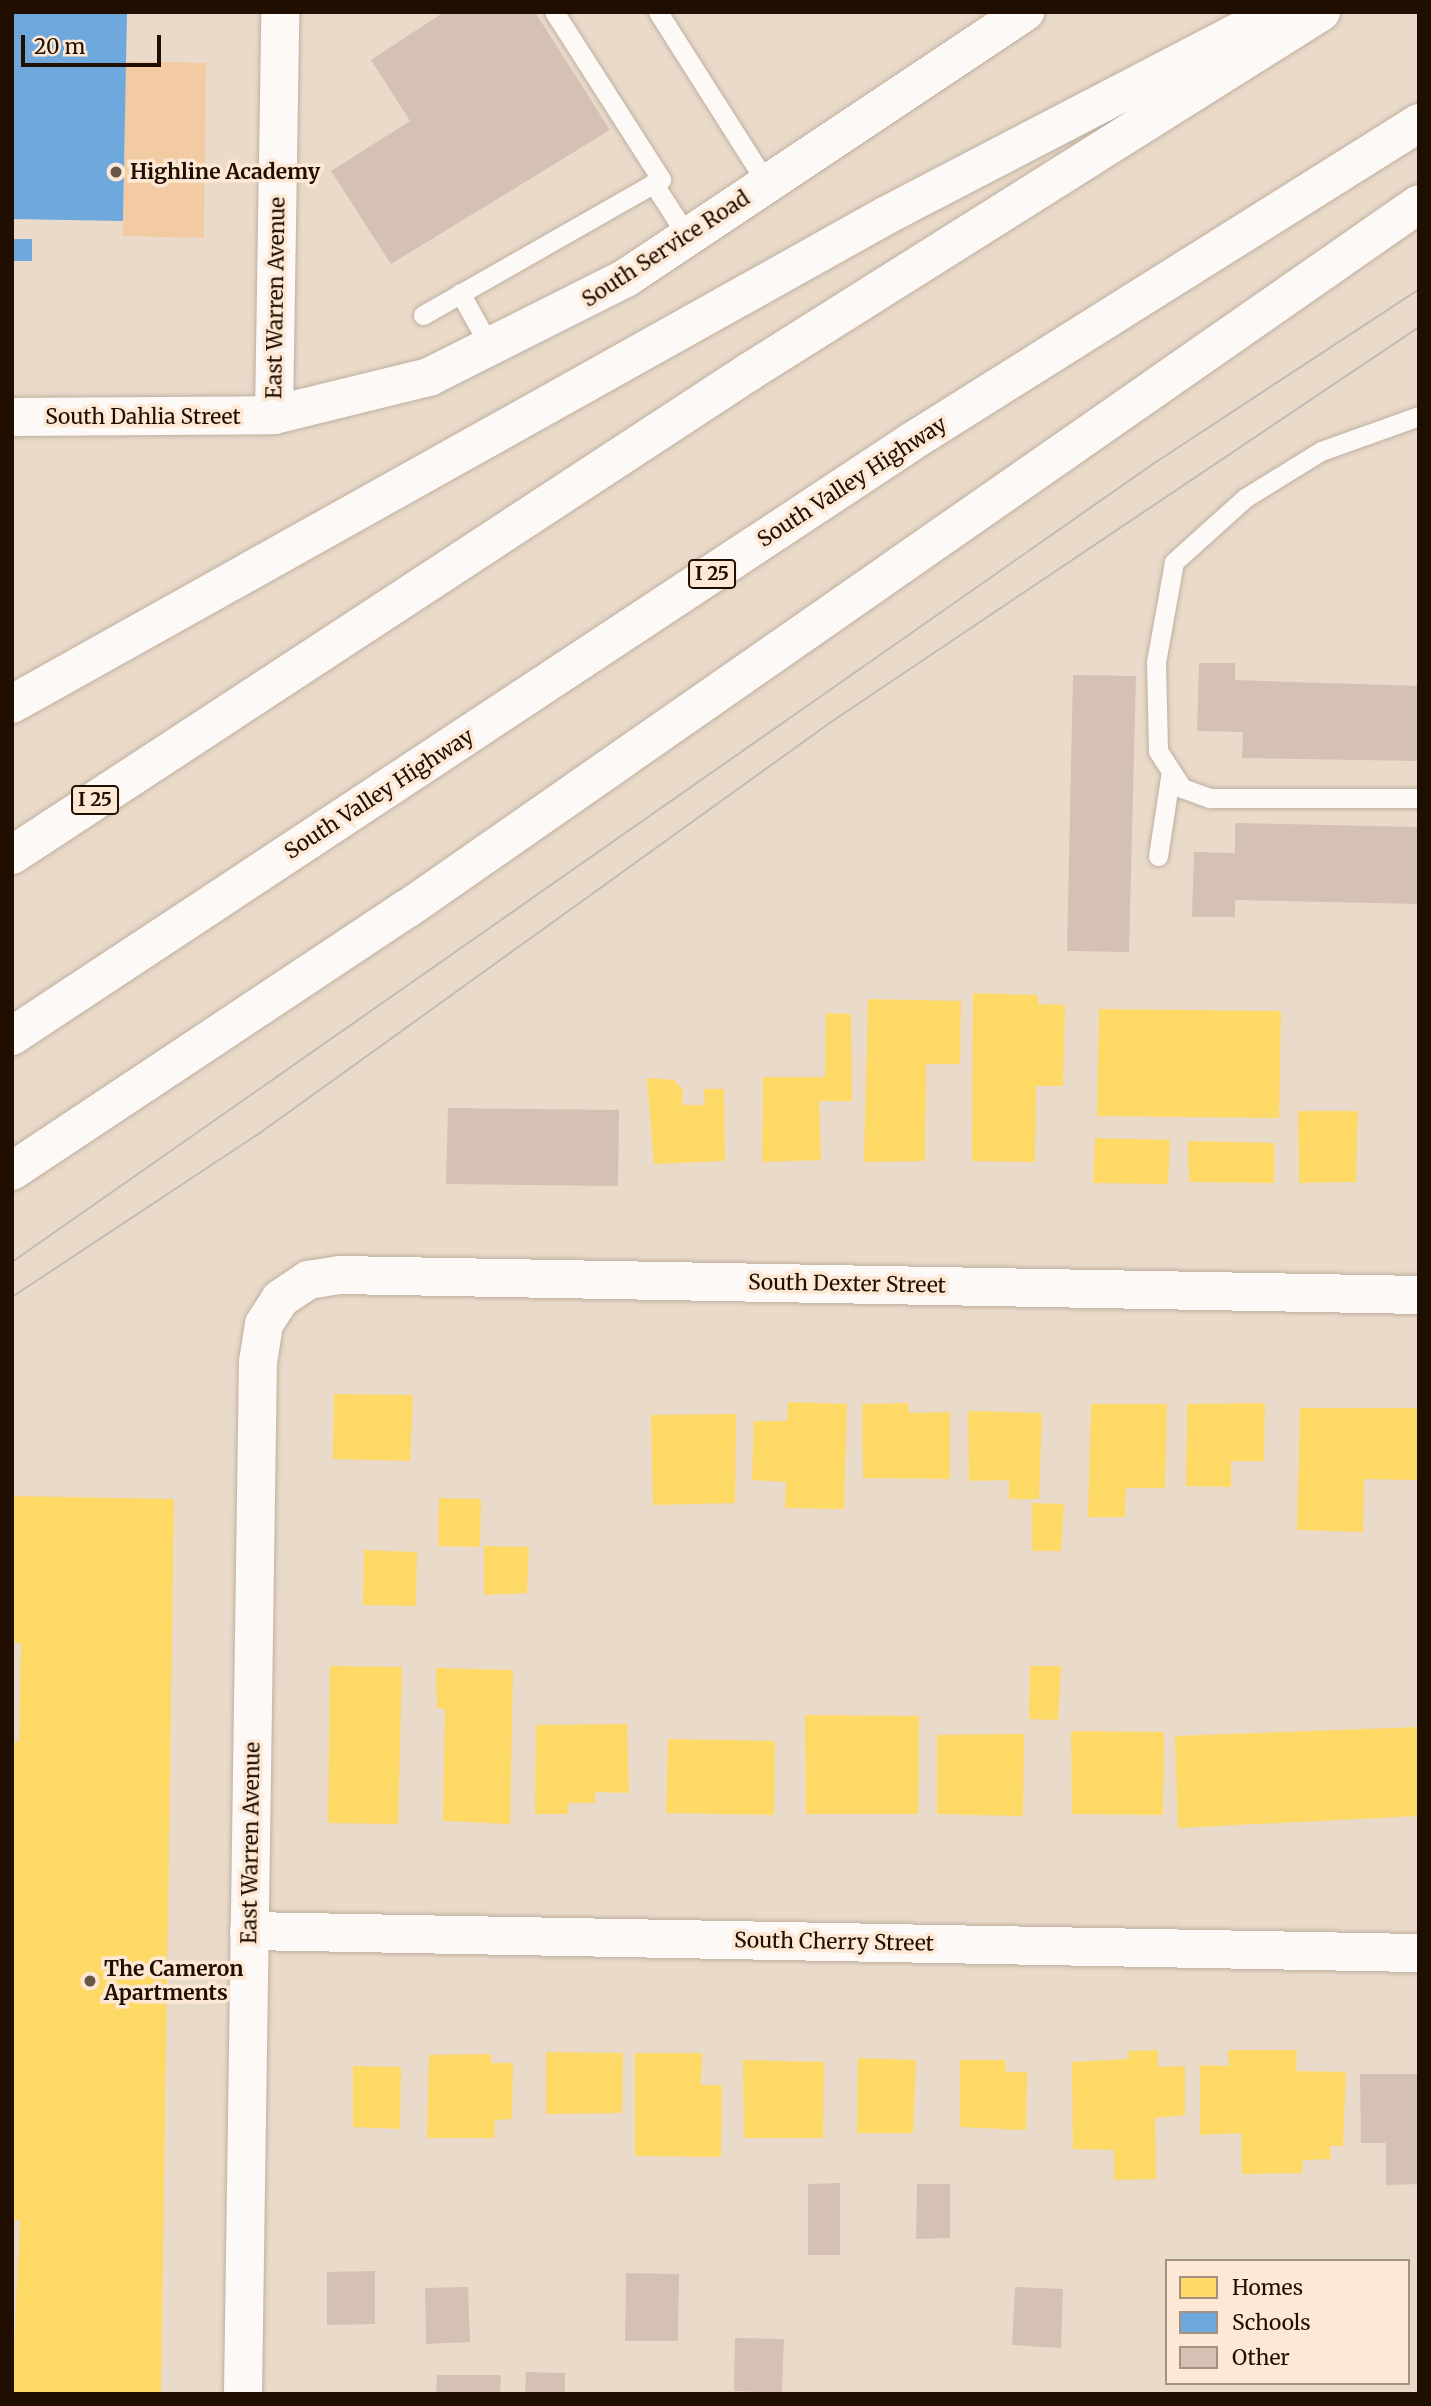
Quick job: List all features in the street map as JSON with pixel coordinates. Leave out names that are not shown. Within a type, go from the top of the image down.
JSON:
[{"type":"main road","name":"East Warren Avenue","points":[[274,415],[281,12]]},
{"type":"main road","points":[[12,704],[887,215],[1277,12]]},
{"type":"main road","name":"I 25","points":[[12,855],[748,372],[1321,12]]},
{"type":"main road","name":"South Service Road","points":[[274,415],[392,390],[492,351],[688,237],[1009,17]]},
{"type":"main road","name":"South Valley Highway","points":[[12,1036],[911,442],[1419,123]]},
{"type":"main road","points":[[12,1171],[407,909],[1419,204]]},
{"type":"main road","name":"South Dahlia Street","points":[[12,417],[274,415]]},
{"type":"main road","name":"South Dexter Street","points":[[281,1299],[308,1280],[340,1275],[1419,1295]]},
{"type":"main road","name":"East Warren Avenue","points":[[243,2394],[258,1362],[264,1324],[281,1299]]},
{"type":"main road","name":"South Cherry Street","points":[[249,1931],[1419,1953]]},
{"type":"lane","points":[[422,315],[661,179],[554,12]]},
{"type":"lane","points":[[658,12],[767,184]]},
{"type":"lane","points":[[653,183],[688,237]]},
{"type":"lane","points":[[460,293],[492,351]]},
{"type":"lane","points":[[1419,416],[1321,451],[1245,498],[1174,562],[1156,662],[1158,751],[1182,788],[1210,798],[1419,798]]},
{"type":"lane","points":[[1158,856],[1171,771]]},
{"type":"shaded area","points":[[126,61],[206,63],[204,238],[123,236]]},
{"type":"building: Homes","points":[[973,993],[1038,995],[1038,1004],[1065,1005],[1063,1086],[1036,1086],[1035,1162],[972,1161]]},
{"type":"building: Homes","points":[[868,999],[961,1001],[960,1064],[926,1064],[925,1161],[864,1162]]},
{"type":"building: Homes","points":[[1099,1009],[1281,1011],[1279,1118],[1097,1116]]},
{"type":"building: Homes","points":[[826,1013],[851,1014],[852,1101],[819,1101],[821,1160],[762,1162],[763,1077],[825,1077]]},
{"type":"building: Homes","points":[[647,1078],[674,1080],[683,1090],[682,1105],[705,1105],[704,1089],[724,1089],[725,1161],[654,1164]]},
{"type":"building: Homes","points":[[1298,1111],[1358,1111],[1356,1182],[1299,1183]]},
{"type":"building: Homes","points":[[1095,1138],[1170,1140],[1168,1184],[1093,1183]]},
{"type":"building: Homes","points":[[1188,1141],[1274,1143],[1274,1183],[1189,1182]]},
{"type":"building: Homes","points":[[334,1394],[413,1395],[410,1461],[333,1459]]},
{"type":"building: Homes","points":[[788,1402],[847,1404],[844,1509],[785,1508],[786,1482],[752,1480],[754,1421],[787,1421]]},
{"type":"building: Homes","points":[[908,1403],[909,1413],[950,1412],[950,1479],[863,1478],[862,1404]]},
{"type":"building: Homes","points":[[1265,1403],[1264,1461],[1231,1461],[1231,1487],[1186,1486],[1187,1404]]},
{"type":"building: Homes","points":[[1091,1404],[1167,1404],[1165,1488],[1126,1488],[1125,1517],[1088,1517]]},
{"type":"building: Homes","points":[[1300,1408],[1417,1408],[1418,1480],[1364,1479],[1363,1532],[1297,1530]]},
{"type":"building: Homes","points":[[968,1411],[1042,1413],[1039,1499],[1009,1499],[1009,1480],[969,1481]]},
{"type":"building: Homes","points":[[736,1414],[735,1503],[653,1505],[651,1415]]},
{"type":"building: Homes","name":"The Cameron Apartments","points":[[12,1496],[174,1499],[161,2394],[12,2394],[20,2220],[12,2220],[12,1741],[19,1742],[21,1643],[12,1643]]},
{"type":"building: Homes","points":[[439,1498],[481,1499],[480,1547],[438,1546]]},
{"type":"building: Homes","points":[[1032,1503],[1064,1504],[1061,1551],[1032,1551]]},
{"type":"building: Homes","points":[[484,1546],[529,1547],[527,1593],[484,1595]]},
{"type":"building: Homes","points":[[364,1550],[417,1552],[416,1606],[363,1605]]},
{"type":"building: Homes","points":[[330,1666],[402,1667],[398,1824],[328,1823]]},
{"type":"building: Homes","points":[[1030,1666],[1061,1666],[1058,1720],[1029,1719]]},
{"type":"building: Homes","points":[[436,1668],[513,1670],[510,1824],[443,1821],[445,1709],[437,1708]]},
{"type":"building: Homes","points":[[805,1715],[919,1716],[918,1814],[806,1814]]},
{"type":"building: Homes","points":[[627,1724],[629,1793],[595,1792],[595,1803],[568,1803],[568,1814],[535,1814],[536,1725]]},
{"type":"building: Homes","points":[[1419,1727],[1419,1816],[1178,1828],[1175,1736]]},
{"type":"building: Homes","points":[[1071,1731],[1164,1732],[1163,1815],[1072,1814]]},
{"type":"building: Homes","points":[[1024,1734],[1023,1816],[937,1814],[937,1735]]},
{"type":"building: Homes","points":[[668,1739],[775,1741],[774,1815],[666,1813]]},
{"type":"building: Homes","points":[[1158,2050],[1158,2067],[1185,2066],[1185,2115],[1155,2118],[1156,2179],[1114,2180],[1114,2150],[1073,2149],[1072,2062],[1128,2059],[1128,2051]]},
{"type":"building: Homes","points":[[1228,2050],[1297,2050],[1296,2071],[1346,2072],[1343,2146],[1330,2146],[1331,2159],[1303,2160],[1302,2173],[1242,2174],[1241,2133],[1200,2135],[1200,2065],[1229,2066]]},
{"type":"building: Homes","points":[[546,2052],[623,2053],[622,2113],[546,2114]]},
{"type":"building: Homes","points":[[635,2053],[702,2053],[701,2085],[722,2085],[721,2157],[635,2156]]},
{"type":"building: Homes","points":[[491,2054],[491,2063],[513,2063],[512,2119],[495,2120],[494,2138],[427,2138],[429,2055]]},
{"type":"building: Homes","points":[[858,2058],[916,2060],[913,2133],[857,2133]]},
{"type":"building: Homes","points":[[743,2060],[824,2062],[823,2138],[744,2138]]},
{"type":"building: Homes","points":[[960,2060],[1005,2060],[1006,2072],[1027,2072],[1026,2130],[960,2127]]},
{"type":"building: Homes","points":[[353,2066],[401,2067],[400,2129],[353,2127]]},
{"type":"building: Schools","name":"Highline Academy","points":[[12,12],[127,12],[123,221],[12,219]]},
{"type":"building: Schools","points":[[12,239],[32,239],[32,261],[12,261]]},
{"type":"building: Other","points":[[444,12],[535,12],[610,130],[391,264],[331,171],[410,121],[371,60]]},
{"type":"building: Other","points":[[1199,663],[1235,663],[1235,680],[1419,686],[1419,761],[1242,758],[1243,732],[1197,731]]},
{"type":"building: Other","points":[[1073,675],[1136,676],[1129,952],[1067,951]]},
{"type":"building: Other","points":[[1235,823],[1419,827],[1419,904],[1235,900],[1235,917],[1192,917],[1194,852],[1235,853]]},
{"type":"building: Other","points":[[448,1108],[619,1110],[618,1186],[446,1184]]},
{"type":"building: Other","points":[[1360,2074],[1419,2074],[1419,2184],[1386,2185],[1386,2143],[1361,2143]]},
{"type":"building: Other","points":[[840,2183],[840,2255],[808,2255],[808,2184]]},
{"type":"building: Other","points":[[917,2184],[950,2184],[950,2238],[916,2239]]},
{"type":"building: Other","points":[[375,2271],[375,2324],[327,2325],[327,2272]]},
{"type":"building: Other","points":[[626,2273],[679,2274],[678,2341],[625,2341]]},
{"type":"building: Other","points":[[468,2287],[470,2342],[426,2344],[425,2288]]},
{"type":"building: Other","points":[[1015,2287],[1063,2289],[1061,2348],[1012,2345]]},
{"type":"building: Other","points":[[735,2338],[784,2339],[782,2393],[734,2391]]},
{"type":"building: Other","points":[[526,2372],[565,2373],[565,2394],[525,2394]]},
{"type":"building: Other","points":[[437,2375],[501,2375],[500,2394],[436,2394]]},
{"type":"tram line","points":[[12,1262],[1156,462],[1419,289]]},
{"type":"tram line","points":[[12,1297],[257,1135],[834,720],[1419,327]]},
{"type":"place","name":"Highline Academy","points":[[116,172]]},
{"type":"place","name":"The Cameron Apartments","points":[[90,1981]]}]
